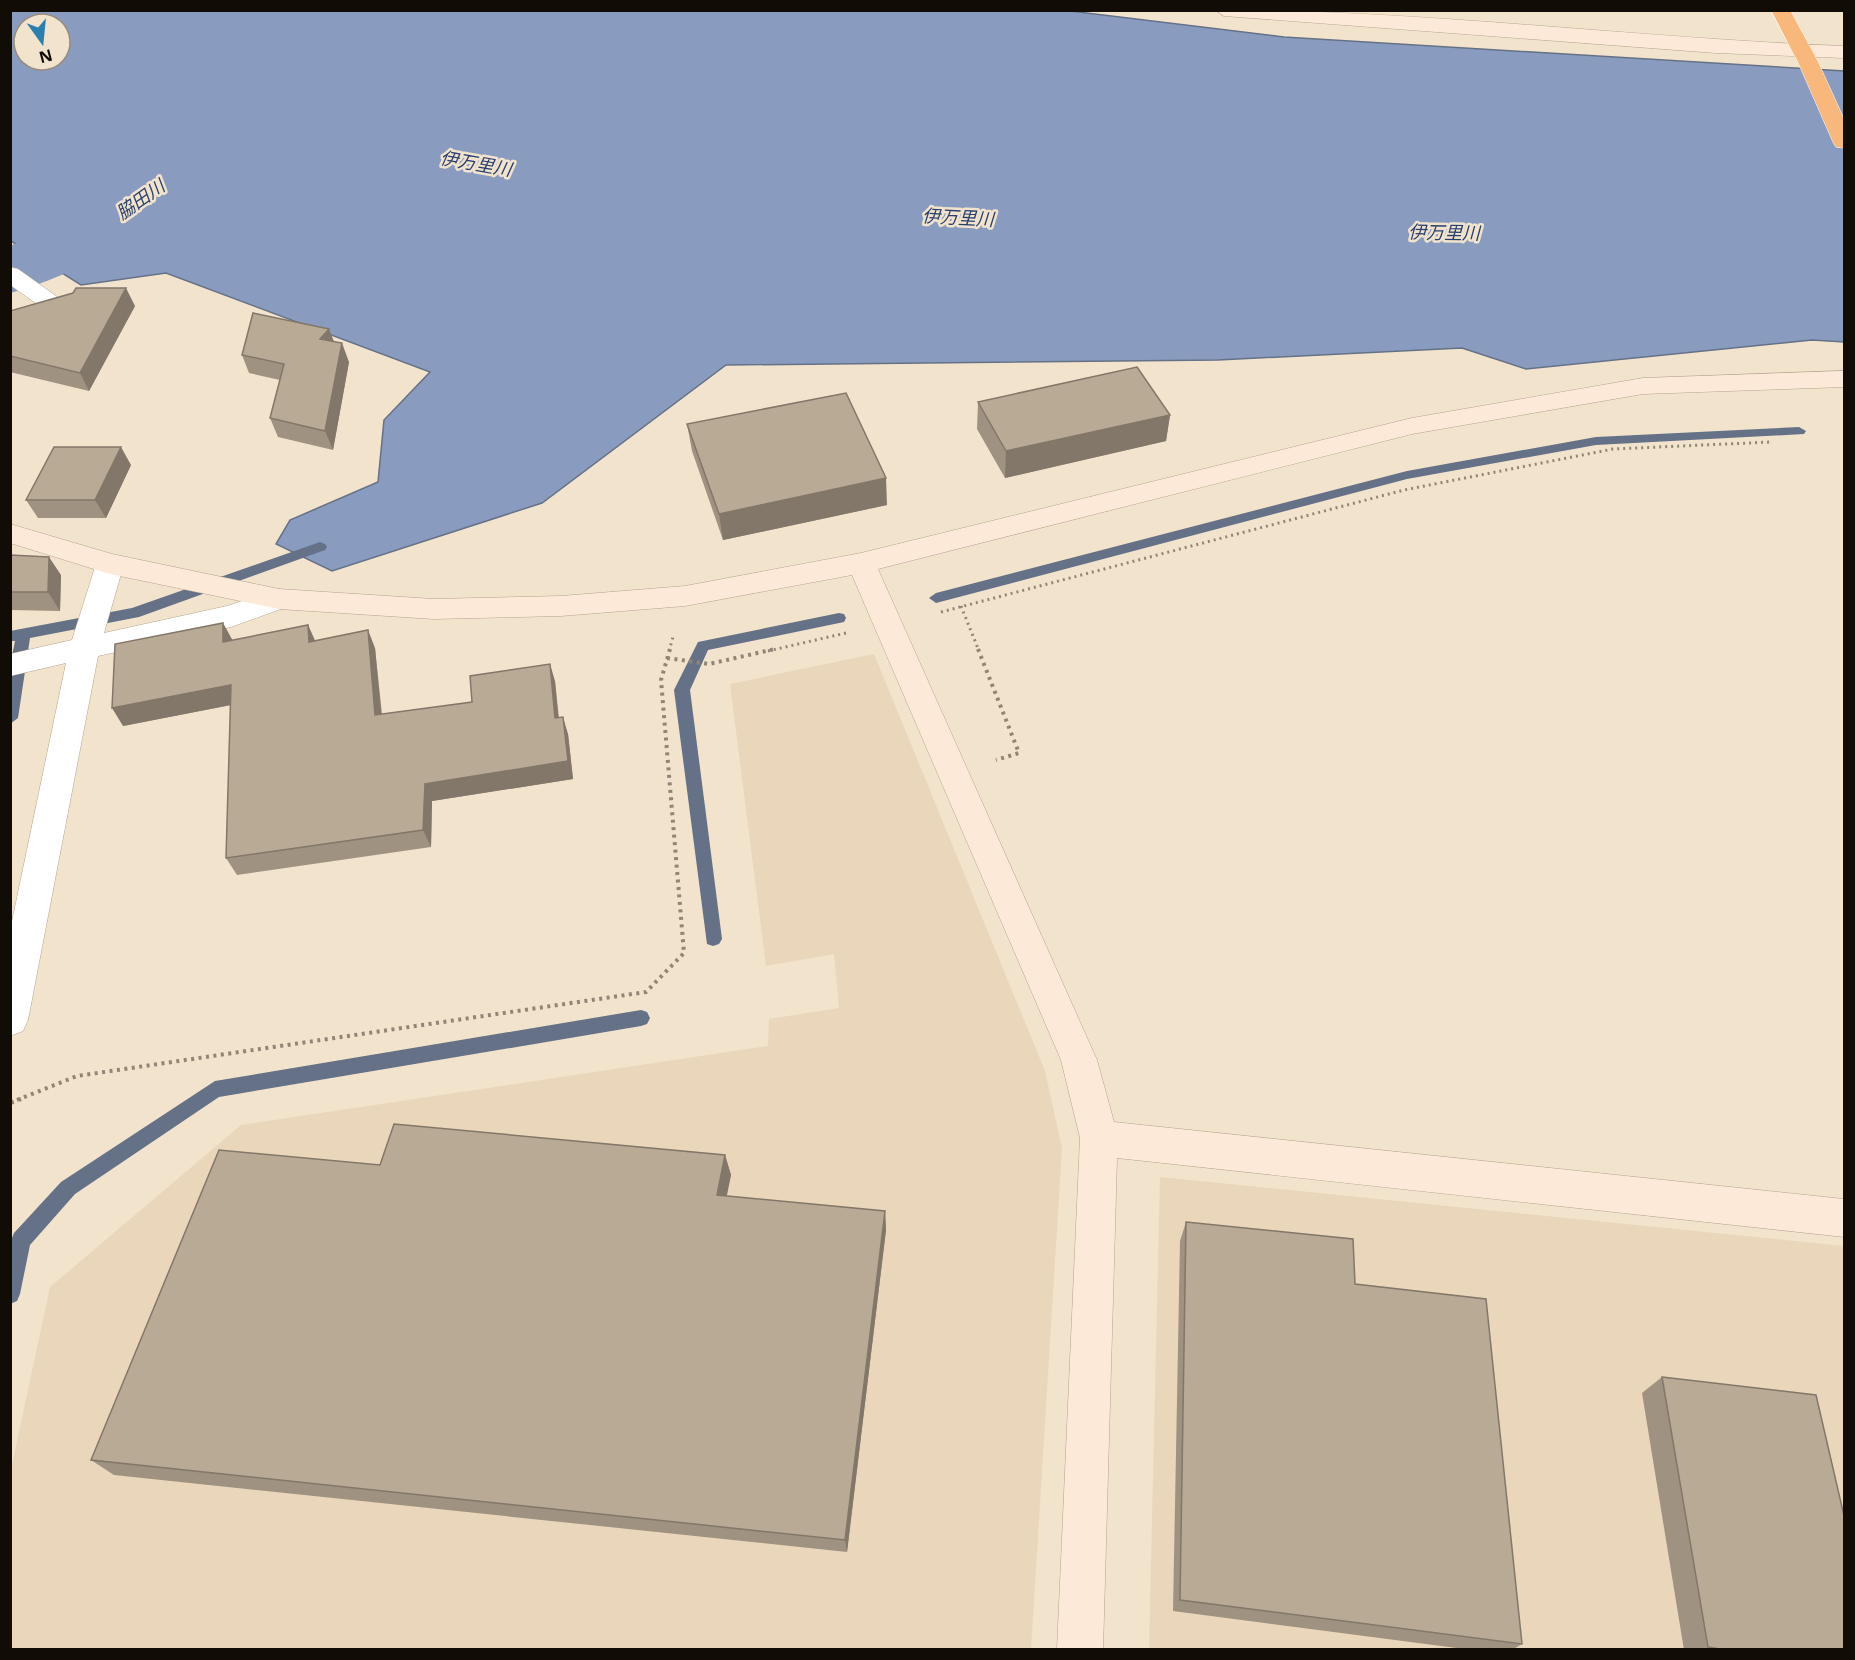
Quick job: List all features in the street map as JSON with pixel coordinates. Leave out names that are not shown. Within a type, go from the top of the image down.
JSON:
[{"type":"highway","points":[[1780,10],[1845,142]]},
{"type":"street","points":[[1224,10],[1804,55],[1845,52]]},
{"type":"street","points":[[10,533],[110,564],[279,599],[434,609],[561,606],[685,596],[861,563],[1412,426],[1643,386],[1845,379]]},
{"type":"street","points":[[861,563],[1079,1060],[1099,1138],[1080,1650]]},
{"type":"street","points":[[10,1020],[84,651],[110,564]]},
{"type":"street","points":[[10,665],[84,651],[231,616],[279,599]]},
{"type":"street","points":[[1099,1138],[1845,1218]]},
{"type":"lane","points":[[10,274],[48,301]]},
{"type":"path","points":[[941,612],[1404,490],[1613,449],[1771,442]]},
{"type":"path","points":[[10,1103],[77,1076],[646,992],[684,953],[661,680],[685,596]]},
{"type":"path","points":[[961,606],[1019,753],[996,760]]},
{"type":"path","points":[[667,658],[709,664],[847,633]]},
{"type":"shaded area","points":[[874,654],[1045,1071],[1062,1148],[1031,1649],[11,1649],[11,1469],[50,1287],[241,1125],[768,1046],[769,1019],[839,1008],[834,954],[766,966],[730,684]]},
{"type":"shaded area","points":[[1160,1177],[1844,1246],[1844,1649],[1149,1650]]},
{"type":"water","name":"伊万里川","points":[[1062,10],[1284,37],[1844,71],[1844,342],[1812,340],[1526,369],[1462,348],[1218,360],[726,365],[542,503],[332,571],[276,544],[290,520],[378,482],[384,420],[430,372],[166,273],[81,285],[11,241],[10,11]]},
{"type":"building","points":[[76,288],[126,288],[80,373],[10,356],[10,311],[73,293]]},
{"type":"building","points":[[253,313],[329,329],[320,339],[342,343],[325,431],[270,418],[284,364],[242,355]]},
{"type":"building","points":[[1137,367],[1170,415],[1006,451],[978,402]]},
{"type":"building","points":[[846,393],[886,478],[719,514],[687,424]]},
{"type":"building","points":[[54,447],[121,447],[95,500],[26,500]]},
{"type":"building","points":[[10,555],[49,557],[48,592],[10,592]]},
{"type":"building","points":[[223,623],[223,642],[308,625],[309,642],[368,630],[375,715],[472,702],[470,676],[550,664],[555,718],[563,717],[568,761],[425,784],[423,830],[226,858],[231,685],[112,708],[115,644]]},
{"type":"building","points":[[394,1124],[725,1155],[717,1195],[885,1211],[845,1540],[91,1460],[219,1150],[380,1165]]},
{"type":"building","points":[[1186,1222],[1353,1239],[1355,1284],[1486,1299],[1522,1644],[1180,1600]]},
{"type":"building","points":[[1662,1377],[1816,1395],[1845,1520],[1845,1650],[1725,1650],[1708,1647]]},
{"type":"waterway","name":"脇田川","points":[[10,272],[83,239],[154,189]]},
{"type":"waterway","points":[[936,598],[1407,475],[1596,441],[1799,431]]},
{"type":"waterway","points":[[10,636],[134,613],[320,547]]},
{"type":"waterway","points":[[713,939],[682,690],[703,646],[839,618]]},
{"type":"waterway","points":[[10,718],[23,635]]},
{"type":"waterway","points":[[10,1294],[21,1240],[68,1188],[215,1089],[641,1018]]}]
